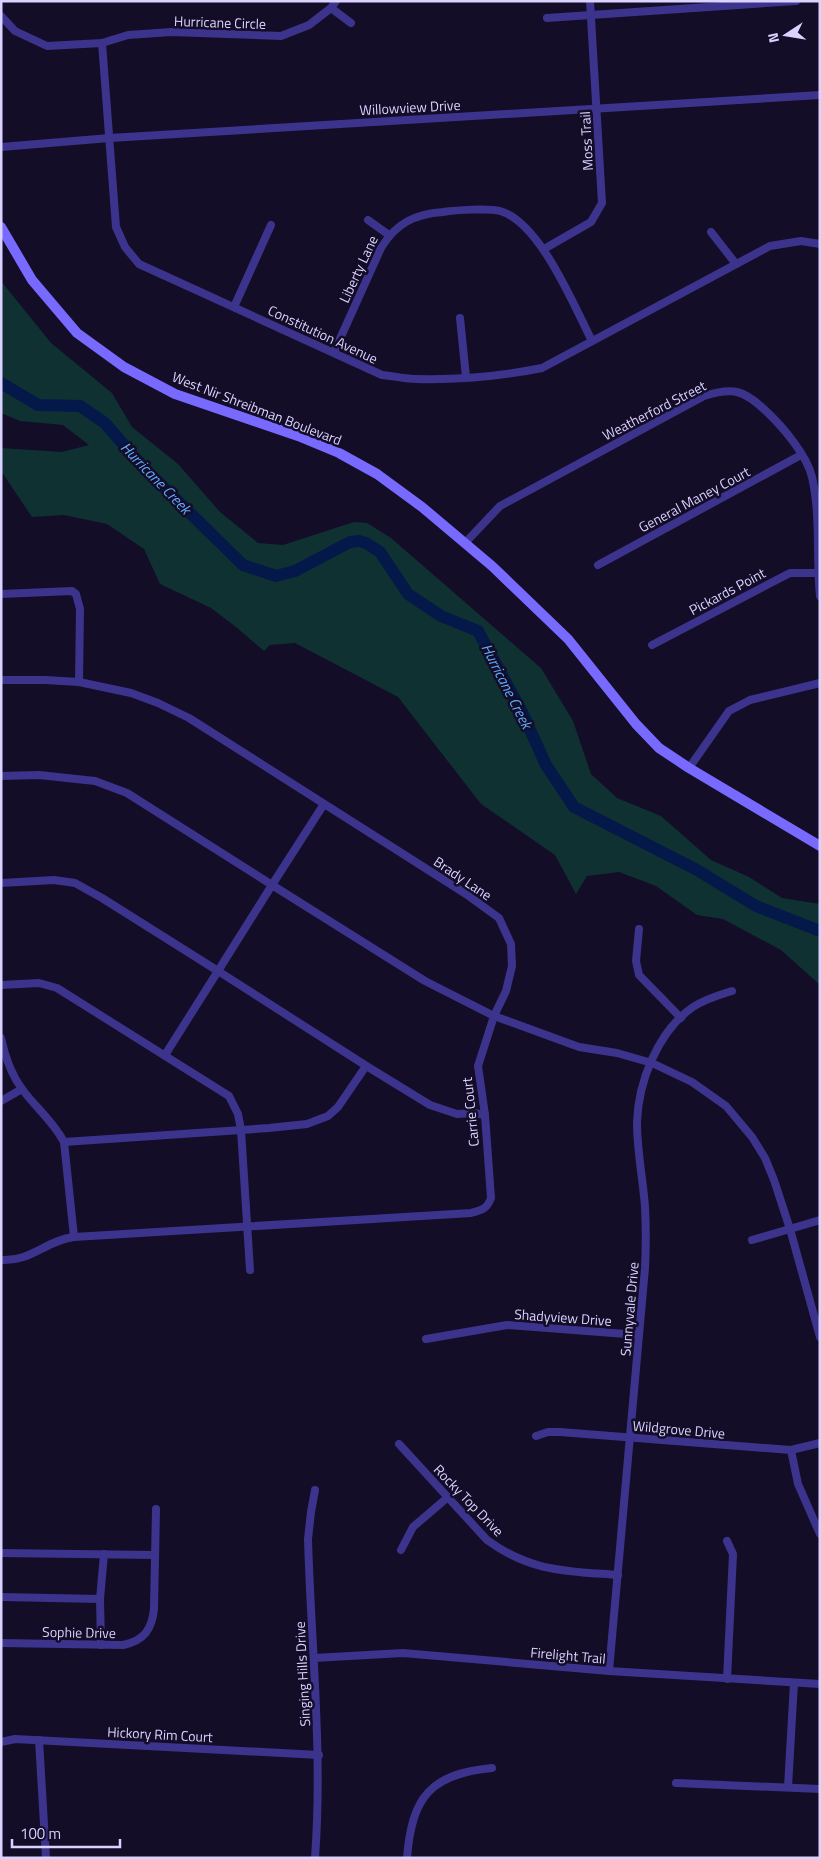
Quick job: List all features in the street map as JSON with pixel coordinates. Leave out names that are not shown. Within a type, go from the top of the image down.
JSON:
[{"type":"main road","name":"West Nir Shreibman Boulevard","points":[[1,227],[32,280],[77,333],[124,367],[174,394],[298,436],[339,453],[377,474],[422,507],[492,566],[568,639],[636,724],[659,748],[820,846]]},
{"type":"street","name":"Moss Trail","points":[[544,249],[591,222],[602,203],[590,1]]},
{"type":"street","points":[[547,18],[685,5],[796,1]]},
{"type":"street","name":"Hurricane Circle","points":[[1,16],[15,31],[46,46],[102,43],[128,35],[170,32],[281,36],[309,25],[333,4],[351,23]]},
{"type":"street","points":[[102,43],[110,138]]},
{"type":"street","name":"Willowview Drive","points":[[1,147],[110,138],[820,95]]},
{"type":"street","name":"Constitution Avenue","points":[[110,138],[116,228],[125,248],[139,264],[382,375],[416,379],[466,377],[542,368],[770,246],[801,241],[820,244]]},
{"type":"street","name":"Liberty Lane","points":[[334,352],[381,248],[389,235],[406,221],[429,213],[458,210],[500,211],[524,224],[544,249],[592,342]]},
{"type":"street","points":[[368,220],[389,235]]},
{"type":"street","points":[[234,307],[271,226]]},
{"type":"street","points":[[711,232],[736,264]]},
{"type":"street","points":[[460,318],[466,377]]},
{"type":"street","name":"Weatherford Street","points":[[465,543],[500,506],[704,396],[721,391],[742,392],[756,402],[784,428],[802,455],[812,475],[817,511],[820,596]]},
{"type":"street","name":"General Maney Court","points":[[598,565],[802,455]]},
{"type":"street","name":"Pickards Point","points":[[652,645],[790,573],[818,573]]},
{"type":"street","points":[[1,594],[65,590],[76,594],[80,609],[79,682]]},
{"type":"street","name":"Brady Lane","points":[[1,680],[79,682],[131,693],[158,703],[190,718],[466,894],[499,918],[511,944],[512,966],[506,991],[494,1016]]},
{"type":"street","points":[[689,768],[729,711],[750,700],[820,683]]},
{"type":"street","points":[[1,776],[39,775],[95,782],[127,792],[425,982],[494,1016],[579,1047],[617,1053],[652,1062],[710,1093],[741,1122],[765,1158],[790,1229],[820,1337]]},
{"type":"street","points":[[164,1055],[324,804]]},
{"type":"street","points":[[1,883],[54,880],[75,883],[102,898],[430,1105],[458,1114],[474,1113],[484,1115]]},
{"type":"street","points":[[639,929],[636,961],[639,975],[681,1018]]},
{"type":"street","points":[[1,985],[39,983],[57,988],[228,1096],[238,1114],[241,1130],[250,1270]]},
{"type":"street","name":"Sunnyvale Drive","points":[[609,1671],[631,1438],[646,1238],[637,1124],[638,1103],[652,1062],[665,1037],[692,1007],[732,991]]},
{"type":"street","name":"Carrie Court","points":[[248,1226],[471,1213],[483,1210],[488,1206],[490,1198],[484,1115],[478,1066],[494,1016]]},
{"type":"street","points":[[1,1038],[5,1056],[22,1089],[57,1129],[64,1142],[74,1237]]},
{"type":"street","points":[[64,1142],[307,1124],[328,1116],[346,1098],[366,1066]]},
{"type":"street","points":[[1,1101],[22,1089]]},
{"type":"street","points":[[752,1240],[820,1220]]},
{"type":"street","points":[[1,1260],[10,1261],[28,1257],[54,1241],[74,1237],[248,1226]]},
{"type":"street","name":"Shadyview Drive","points":[[426,1339],[507,1325],[639,1335]]},
{"type":"street","name":"Wildgrove Drive","points":[[536,1436],[548,1432],[560,1432],[791,1450],[820,1443]]},
{"type":"street","name":"Rocky Top Drive","points":[[399,1444],[487,1540],[504,1552],[522,1561],[556,1570],[618,1575]]},
{"type":"street","points":[[791,1450],[798,1484],[820,1534]]},
{"type":"street","name":"Singing Hills Drive","points":[[315,1490],[308,1538],[319,1754],[315,1858]]},
{"type":"street","points":[[401,1550],[413,1527],[448,1497]]},
{"type":"street","name":"Sophie Drive","points":[[1,1643],[123,1645],[133,1643],[142,1637],[148,1631],[152,1622],[154,1608],[156,1509]]},
{"type":"street","points":[[727,1541],[733,1554],[727,1678]]},
{"type":"street","points":[[1,1553],[155,1555]]},
{"type":"street","points":[[101,1645],[100,1599],[104,1554]]},
{"type":"street","points":[[1,1597],[100,1599]]},
{"type":"street","name":"Firelight Trail","points":[[314,1658],[403,1653],[609,1671],[820,1684]]},
{"type":"street","points":[[788,1787],[794,1683]]},
{"type":"street","name":"Hickory Rim Court","points":[[1,1742],[15,1739],[319,1754]]},
{"type":"street","points":[[39,1740],[46,1858]]},
{"type":"street","points":[[407,1858],[417,1807],[429,1791],[438,1782],[451,1776],[468,1770],[492,1768]]},
{"type":"street","points":[[676,1783],[820,1789]]},
{"type":"green space","points":[[1,281],[51,343],[112,393],[132,427],[178,464],[220,512],[258,543],[283,545],[354,522],[367,523],[391,538],[541,668],[573,721],[591,774],[617,798],[661,816],[711,860],[749,877],[782,898],[820,904],[820,985],[781,950],[723,919],[697,915],[656,886],[619,872],[587,876],[576,894],[555,855],[481,804],[398,697],[295,643],[270,645],[264,651],[211,608],[160,584],[144,549],[107,524],[64,515],[32,517],[1,471],[1,448],[62,452],[89,445],[63,425],[20,421],[1,413]]},
{"type":"waterway","name":"Hurricane Creek","points":[[1,383],[38,405],[80,406],[105,423],[142,466],[243,565],[276,576],[295,571],[350,542],[359,541],[366,543],[380,552],[408,594],[441,616],[478,631],[522,712],[546,765],[574,807],[697,870],[756,906],[820,931]]}]
